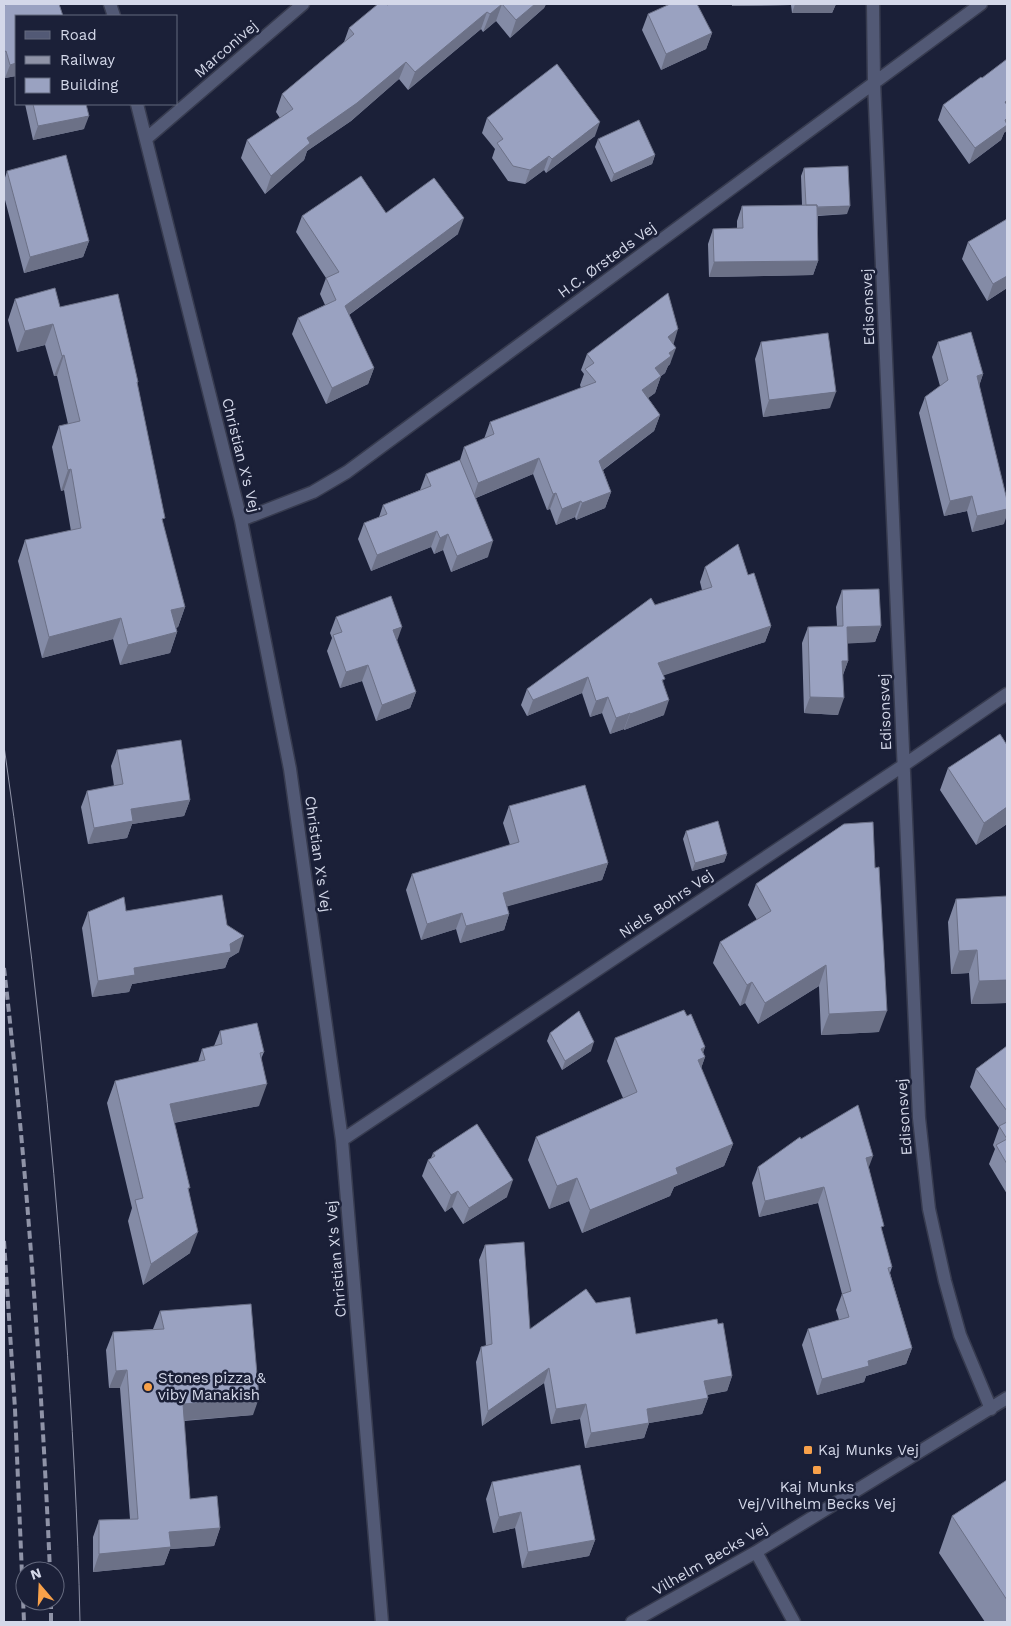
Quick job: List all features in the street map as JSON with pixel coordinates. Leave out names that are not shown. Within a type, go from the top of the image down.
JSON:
[{"type":"street","name":"Marconivej","points":[[147,138],[303,4]]},
{"type":"street","name":"Edisonsvej","points":[[874,4],[874,82],[918,1118],[929,1209],[944,1281],[960,1335],[991,1408]]},
{"type":"street","name":"H.C. Ørsteds Vej","points":[[241,520],[313,492],[347,472],[981,4]]},
{"type":"street","name":"Christian X's Vej","points":[[137,105],[241,520],[290,769],[342,1140],[382,1622]]},
{"type":"street","name":"Niels Bohrs Vej","points":[[342,1140],[904,765],[1007,694]]},
{"type":"street","name":"Vilhelm Becks Vej","points":[[632,1622],[756,1552],[1007,1398]]},
{"type":"street","points":[[756,1552],[794,1622]]},
{"type":"building","points":[[59,4],[63,15],[15,15],[15,63],[10,65],[6,51],[4,52],[4,5]]},
{"type":"building","points":[[378,4],[502,4],[490,14],[487,12],[415,72],[406,62],[357,103],[307,138],[310,143],[271,176],[247,140],[293,109],[282,94],[354,34],[349,28]]},
{"type":"building","points":[[502,4],[535,4],[516,20]]},
{"type":"building","points":[[670,4],[697,4],[712,33],[666,54],[648,14]]},
{"type":"building","points":[[1007,59],[1007,100],[1005,102],[1007,105],[1007,118],[1005,120],[1007,125],[975,148],[943,105]]},
{"type":"building","points":[[557,64],[600,122],[552,159],[549,156],[530,170],[513,166],[497,143],[503,139],[487,118]]},
{"type":"building","points":[[33,105],[86,105],[89,116],[38,126]]},
{"type":"building","points":[[639,120],[655,155],[614,174],[598,139]]},
{"type":"building","points":[[66,155],[89,241],[30,257],[7,171]]},
{"type":"building","points":[[848,166],[850,206],[817,207],[817,205],[806,205],[804,168]]},
{"type":"building","points":[[361,176],[386,213],[434,178],[464,218],[345,306],[374,368],[332,388],[298,318],[336,300],[326,278],[339,272],[302,216]]},
{"type":"building","points":[[817,205],[818,261],[714,262],[713,229],[743,228],[742,206]]},
{"type":"building","points":[[1007,219],[1007,276],[993,284],[968,242]]},
{"type":"building","points":[[55,288],[60,307],[118,294],[138,382],[165,518],[162,519],[185,607],[171,610],[177,632],[128,645],[121,618],[49,637],[25,540],[81,528],[71,469],[68,470],[59,426],[80,421],[64,355],[62,356],[53,324],[25,331],[15,299]]},
{"type":"building","points":[[668,293],[678,329],[668,337],[676,348],[669,353],[671,356],[655,368],[661,376],[642,390],[660,415],[599,461],[611,492],[562,509],[556,493],[553,494],[539,458],[478,483],[464,447],[494,434],[490,422],[596,382],[585,369],[594,363],[587,354]]},
{"type":"building","points":[[971,332],[983,374],[977,376],[1007,500],[1007,509],[977,516],[972,496],[950,501],[925,397],[948,380],[938,342]]},
{"type":"building","points":[[828,333],[836,392],[769,400],[761,342]]},
{"type":"building","points":[[460,460],[493,541],[457,556],[448,534],[440,538],[437,531],[377,555],[364,523],[387,514],[383,505],[431,486],[426,474]]},
{"type":"building","points":[[738,544],[748,575],[754,573],[771,626],[658,663],[665,679],[662,680],[669,700],[630,714],[616,718],[608,697],[596,701],[588,677],[533,700],[527,689],[651,598],[655,605],[712,587],[705,567]]},
{"type":"building","points":[[879,589],[881,626],[847,627],[848,661],[842,661],[844,698],[810,697],[808,627],[843,626],[842,590]]},
{"type":"building","points":[[391,596],[402,627],[393,630],[416,692],[382,705],[368,665],[346,672],[333,635],[342,632],[336,617]]},
{"type":"building","points":[[1000,734],[1007,745],[1007,807],[984,823],[948,768]]},
{"type":"building","points":[[181,740],[190,800],[131,809],[133,821],[94,828],[87,791],[123,784],[117,750]]},
{"type":"building","points":[[585,785],[608,863],[503,893],[509,914],[466,926],[462,913],[427,924],[412,874],[519,842],[509,806]]},
{"type":"building","points":[[718,821],[727,854],[695,863],[686,831]]},
{"type":"building","points":[[873,822],[875,868],[879,867],[887,1011],[829,1014],[826,965],[765,1003],[752,982],[747,985],[720,942],[771,911],[756,884],[844,824]]},
{"type":"building","points":[[222,895],[227,925],[244,936],[230,944],[231,952],[134,968],[135,975],[98,981],[88,912],[124,897],[126,911]]},
{"type":"building","points":[[1007,896],[1007,980],[979,981],[977,950],[959,951],[956,899]]},
{"type":"building","points":[[684,1010],[687,1016],[691,1014],[705,1047],[701,1049],[705,1057],[698,1060],[733,1144],[676,1168],[678,1174],[590,1210],[577,1178],[557,1186],[536,1137],[637,1092],[615,1038]]},
{"type":"building","points":[[579,1011],[594,1042],[565,1061],[550,1033]]},
{"type":"building","points":[[257,1023],[264,1052],[260,1053],[267,1084],[170,1104],[190,1188],[188,1188],[198,1232],[151,1264],[135,1200],[143,1198],[115,1081],[205,1060],[202,1049],[222,1044],[220,1031]]},
{"type":"building","points":[[1007,1046],[1007,1111],[976,1069]]},
{"type":"building","points":[[858,1105],[873,1156],[866,1158],[884,1226],[881,1227],[892,1267],[888,1268],[912,1348],[868,1361],[869,1366],[822,1379],[808,1329],[849,1317],[842,1294],[851,1291],[824,1187],[765,1201],[758,1167],[800,1137],[801,1139]]},
{"type":"building","points":[[1007,1122],[1007,1139],[999,1126]]},
{"type":"building","points":[[477,1124],[513,1180],[469,1208],[458,1191],[451,1195],[428,1160],[435,1156],[433,1153]]},
{"type":"building","points":[[1007,1139],[1007,1164],[996,1145]]},
{"type":"building","points":[[524,1242],[530,1329],[586,1289],[596,1303],[630,1297],[636,1334],[717,1319],[718,1324],[723,1323],[732,1376],[704,1381],[708,1398],[647,1409],[649,1423],[591,1433],[586,1404],[556,1409],[549,1368],[488,1411],[481,1347],[492,1344],[485,1245]]},
{"type":"building","points":[[251,1304],[259,1398],[183,1404],[190,1499],[217,1496],[220,1528],[169,1532],[171,1547],[99,1554],[99,1520],[138,1519],[127,1370],[116,1371],[113,1332],[164,1329],[160,1311]]},
{"type":"building","points":[[580,1465],[595,1540],[528,1552],[521,1512],[499,1517],[492,1482]]},
{"type":"building","points":[[1007,1480],[1007,1600],[952,1516]]},
{"type":"tram line","points":[[4,746],[32,959],[54,1174],[72,1432],[80,1622]]},
{"type":"railway","points":[[4,968],[20,1118],[32,1269],[49,1561]]},
{"type":"railway","points":[[4,1241],[15,1409],[24,1622]]},
{"type":"railway","points":[[51,1611],[51,1622]]},
{"type":"place","name":"Stones pizza & viby Manakish","points":[[148,1387]]},
{"type":"place","name":"Kaj Munks Vej","points":[[808,1450]]},
{"type":"place","name":"Kaj Munks Vej/Vilhelm Becks Vej","points":[[817,1470]]}]
